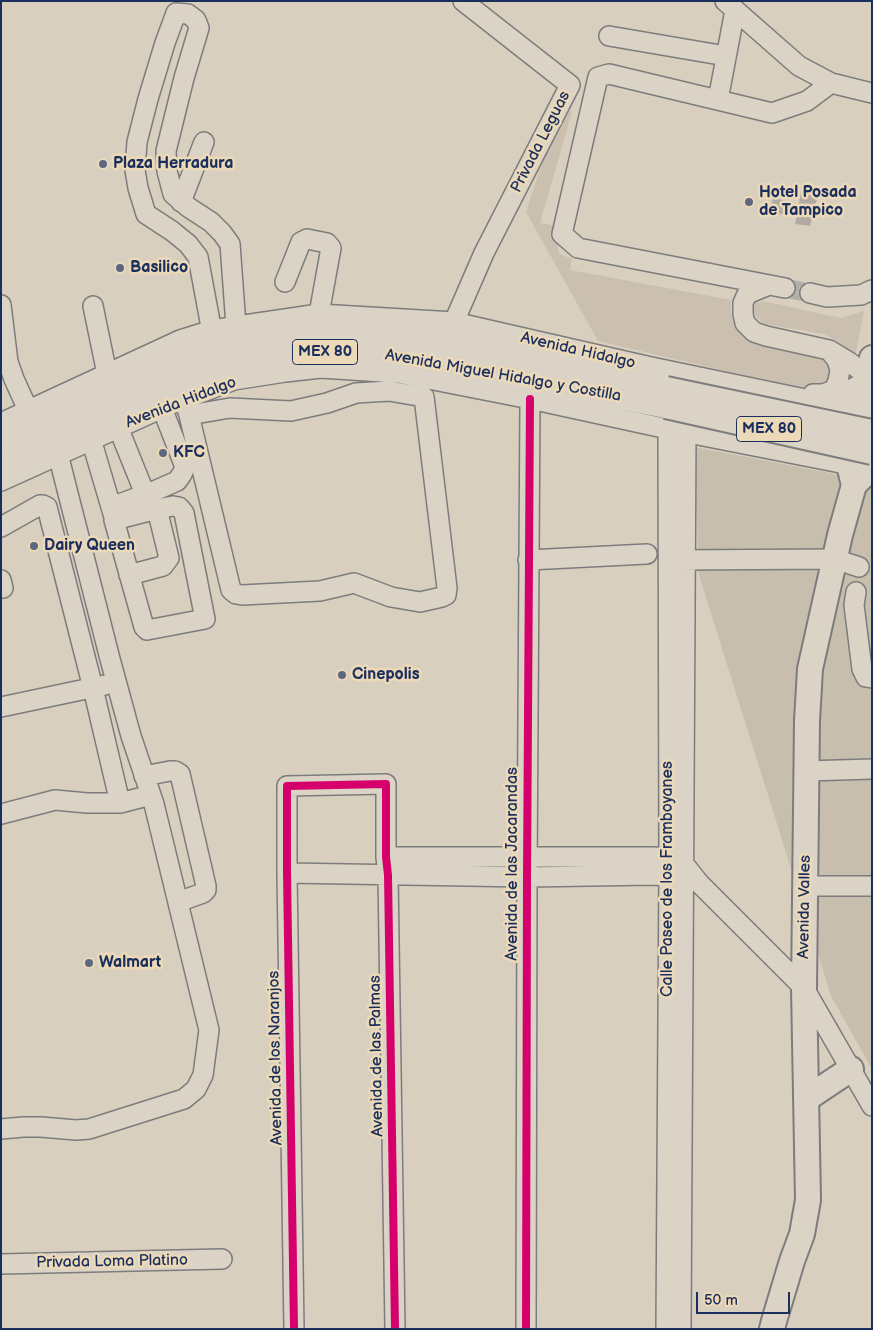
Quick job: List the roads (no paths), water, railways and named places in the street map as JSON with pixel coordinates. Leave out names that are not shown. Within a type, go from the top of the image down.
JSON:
[{"type":"main road","name":"Avenida Miguel Hidalgo y Costilla","points":[[1,439],[183,356],[214,339],[236,341],[325,330],[449,342],[671,414],[860,472]]},
{"type":"main road","name":"Avenida Miguel Hidalgo y Costilla","points":[[1,465],[188,379],[232,373],[318,352],[397,354],[671,414],[872,432]]},
{"type":"main road","name":"Avenida Valles","points":[[772,1329],[802,1234],[808,1200],[804,988],[806,771],[810,669],[840,535],[860,472],[849,408],[869,373]]},
{"type":"main road","points":[[806,1099],[851,1069]]},
{"type":"street","name":"Privada Leguas","points":[[454,322],[484,253],[570,85],[463,1]]},
{"type":"street","points":[[718,100],[726,56],[730,6]]},
{"type":"street","points":[[730,6],[799,66],[831,83],[872,92]]},
{"type":"street","points":[[214,339],[198,257],[188,244],[146,214],[135,170],[137,142],[148,99],[176,13],[188,14],[196,20],[199,28],[184,78],[166,151],[167,171],[174,194],[188,207],[210,222],[230,244],[236,326]]},
{"type":"street","points":[[609,36],[726,56]]},
{"type":"street","points":[[831,83],[807,101],[772,113],[608,74],[598,77],[562,234],[578,248],[777,287],[747,294],[742,303],[745,323],[754,332],[829,350],[869,373]]},
{"type":"street","points":[[182,202],[204,142]]},
{"type":"street","points":[[286,282],[301,242],[307,239],[327,243],[331,248],[319,314]]},
{"type":"street","points":[[810,293],[827,297],[861,295],[872,290]]},
{"type":"street","points":[[207,305],[234,301]]},
{"type":"street","points":[[1,305],[8,362],[28,410]]},
{"type":"street","points":[[92,306],[107,374]]},
{"type":"street","name":"Avenida Hidalgo","points":[[1,423],[180,340],[214,339],[236,326],[319,314],[454,322],[651,367],[849,408]]},
{"type":"street","points":[[786,395],[823,394],[834,390],[840,370],[837,360],[829,350]]},
{"type":"street","name":"Avenida Hidalgo","points":[[1,480],[162,408],[186,407],[232,373],[285,372],[321,368],[398,373],[530,399],[671,414],[860,472]]},
{"type":"street","points":[[424,378],[424,397],[447,588],[446,595],[442,598],[420,602],[391,597],[354,583],[320,591],[242,595],[236,594],[231,590],[186,407],[292,410],[327,403],[356,393],[389,391],[424,397]]},
{"type":"street","name":"Avenida de las Jacarandas","points":[[526,1329],[530,399]]},
{"type":"street","points":[[112,513],[145,494],[177,481],[182,474],[185,467],[162,408]]},
{"type":"street","name":"Calle Paseo de los Framboyanes","points":[[671,414],[677,483],[681,872],[681,1329]]},
{"type":"street","points":[[118,427],[145,494]]},
{"type":"street","points":[[91,439],[144,628],[148,630],[205,619],[184,513],[179,507],[112,513]]},
{"type":"street","points":[[1,1129],[41,1127],[76,1130],[89,1129],[184,1099],[196,1089],[203,1076],[210,1030],[151,795],[116,683],[58,454]]},
{"type":"street","points":[[9,523],[40,505],[44,505],[47,508],[120,803]]},
{"type":"street","points":[[129,575],[163,566],[169,558],[157,508]]},
{"type":"street","points":[[528,560],[647,554]]},
{"type":"street","points":[[677,560],[835,559],[865,566],[856,592],[854,605],[862,669],[866,677],[872,678]]},
{"type":"street","points":[[825,599],[856,592]]},
{"type":"street","points":[[1,707],[116,683]]},
{"type":"street","points":[[806,771],[872,769]]},
{"type":"street","points":[[144,776],[170,770],[180,774],[206,890],[203,893],[178,902]]},
{"type":"street","name":"Avenida de las Palmas","points":[[287,786],[386,784],[396,1329]]},
{"type":"street","name":"Avenida de los Naranjos","points":[[287,786],[294,1329]]},
{"type":"street","points":[[1,814],[54,800],[120,803],[151,795]]},
{"type":"street","points":[[386,857],[652,857],[681,872],[804,988],[872,1106]]},
{"type":"street","points":[[287,873],[527,877],[653,875],[681,872]]},
{"type":"street","name":"Calle Paseo de los Framboyanes","points":[[666,1329],[681,872]]},
{"type":"street","points":[[805,886],[872,886]]},
{"type":"street","name":"Privada Loma Platino","points":[[1,1264],[222,1259]]},
{"type":"tunnel","points":[[785,288],[810,293]]},
{"type":"place","name":"Plaza Herradura","points":[[103,164]]},
{"type":"place","name":"Hotel Posada de Tampico","points":[[749,202]]},
{"type":"place","name":"Basilico","points":[[120,268]]},
{"type":"place","name":"KFC","points":[[163,453]]},
{"type":"place","name":"Dairy Queen","points":[[34,546]]},
{"type":"place","name":"Cinepolis","points":[[342,675]]},
{"type":"place","name":"Walmart","points":[[89,963]]}]
